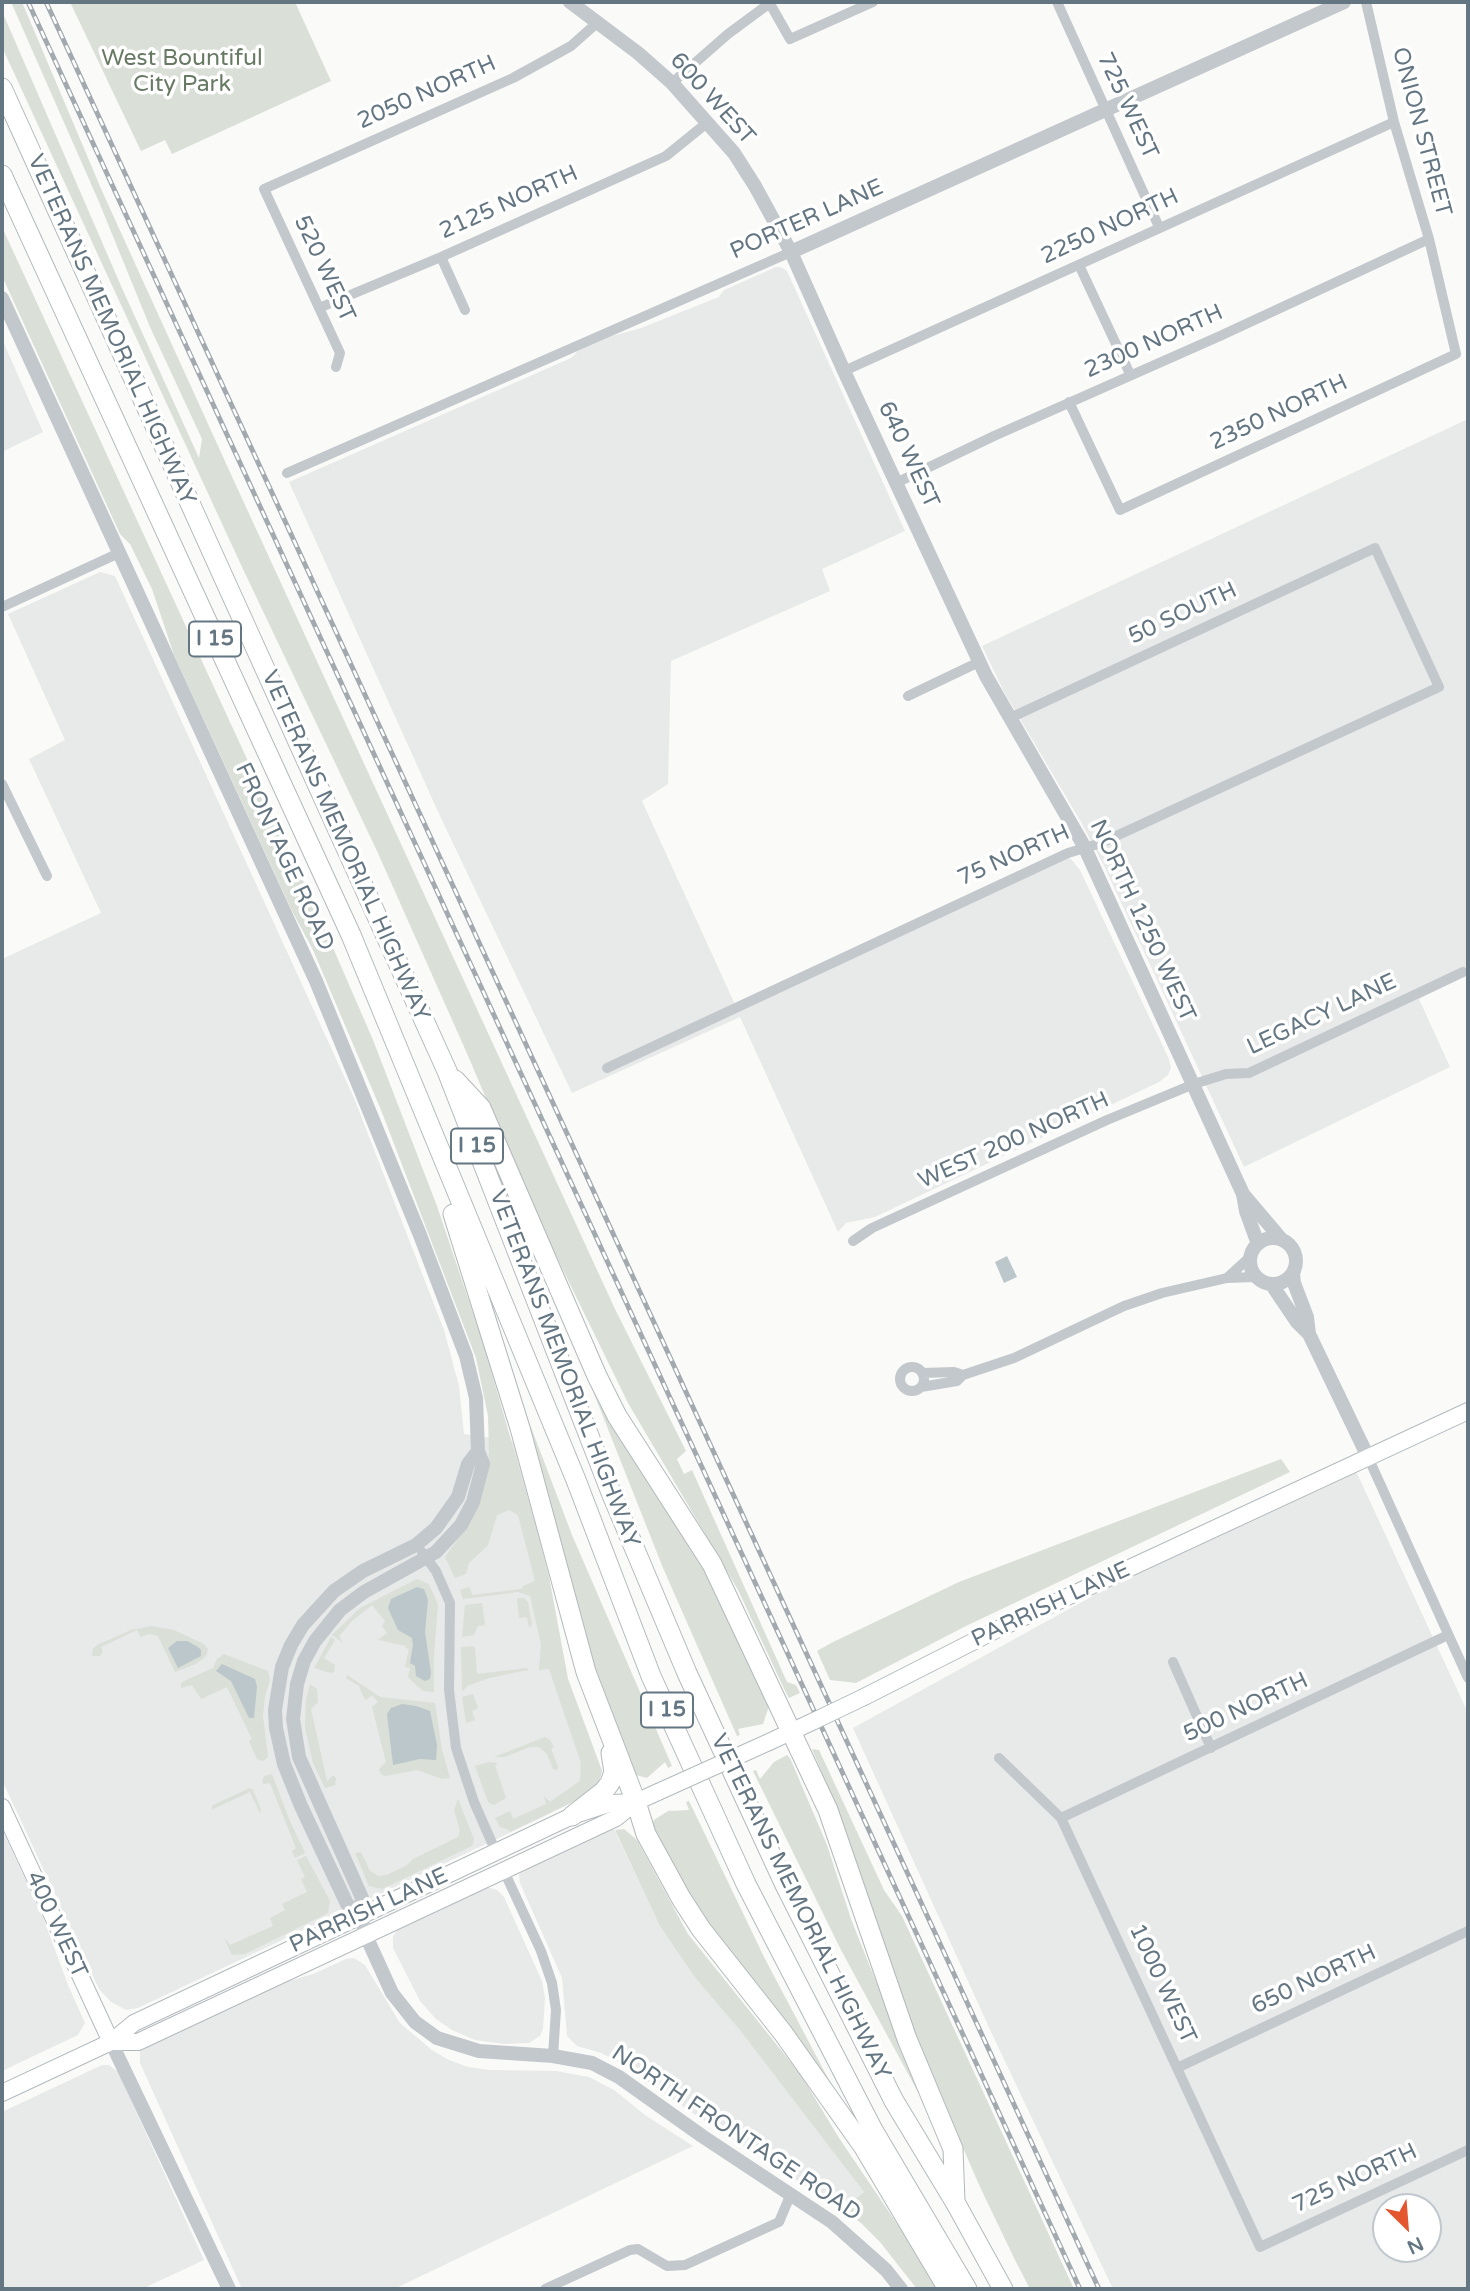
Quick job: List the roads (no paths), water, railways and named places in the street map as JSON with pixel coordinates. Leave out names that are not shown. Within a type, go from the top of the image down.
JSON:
[{"type":"highway","name":"VETERANS MEMORIAL HIGHWAY","points":[[2,88],[447,1071],[612,1495],[687,1673],[785,1885],[894,2101],[955,2202],[1003,2289]]},
{"type":"highway","name":"VETERANS MEMORIAL HIGHWAY","points":[[2,175],[351,935],[576,1480],[650,1675],[746,1884],[873,2130],[967,2289]]},
{"type":"highway","points":[[447,1071],[481,1108],[597,1376],[617,1416],[712,1564],[792,1731],[840,1838],[907,2039],[953,2149],[955,2202]]},
{"type":"highway","points":[[421,1106],[520,1428],[575,1633],[603,1720],[646,1834],[688,1909],[783,2033],[863,2146],[948,2289]]},
{"type":"highway","points":[[572,1816],[604,1791],[614,1772],[611,1754],[574,1662],[575,1633]]},
{"type":"main road","name":"PARRISH LANE","points":[[111,2042],[138,2042],[616,1818],[636,1802],[814,1721],[996,1630],[1468,1412]]},
{"type":"main road","name":"PARRISH LANE","points":[[2,2093],[111,2042],[134,2023],[572,1816],[612,1803],[636,1802]]},
{"type":"main road","name":"400 WEST","points":[[2,1807],[111,2042]]},
{"type":"street","name":"600 WEST","points":[[570,2],[638,53],[672,83],[708,122],[741,164],[791,252]]},
{"type":"street","points":[[672,83],[728,34],[770,3],[790,39],[873,2]]},
{"type":"street","name":"725 WEST","points":[[1057,2],[1159,227]]},
{"type":"street","name":"PORTER LANE","points":[[287,473],[791,252],[1344,2]]},
{"type":"street","name":"ONION STREET","points":[[1366,2],[1394,122],[1429,239],[1456,354]]},
{"type":"street","name":"2050 NORTH","points":[[264,189],[513,78],[571,46],[598,22]]},
{"type":"street","name":"2125 NORTH","points":[[319,308],[666,156],[708,122]]},
{"type":"street","name":"2250 NORTH","points":[[844,371],[1394,122]]},
{"type":"street","name":"520 WEST","points":[[264,189],[341,353],[336,367]]},
{"type":"street","name":"2300 NORTH","points":[[896,483],[1429,239]]},
{"type":"street","name":"640 WEST","points":[[791,252],[983,669]]},
{"type":"street","points":[[440,257],[465,310]]},
{"type":"street","points":[[1079,265],[1130,374]]},
{"type":"street","name":"FRONTAGE ROAD","points":[[2,298],[301,948],[401,1186],[466,1356],[476,1398],[478,1451],[483,1464],[479,1484],[467,1515],[445,1545],[427,1559],[364,1592],[340,1610],[315,1641],[296,1684],[293,1719],[299,1757],[361,1894],[360,1915]]},
{"type":"street","name":"2350 NORTH","points":[[1069,402],[1120,510],[1456,354]]},
{"type":"street","name":"75 NORTH","points":[[607,1068],[1084,846],[1101,843],[1439,687],[1375,548]]},
{"type":"street","name":"50 SOUTH","points":[[1010,718],[1375,548]]},
{"type":"street","points":[[2,607],[119,553]]},
{"type":"street","points":[[908,696],[983,669]]},
{"type":"street","name":"NORTH 1250 WEST","points":[[983,669],[1084,846],[1195,1084],[1243,1194],[1258,1244]]},
{"type":"street","points":[[2,784],[47,876]]},
{"type":"street","name":"LEGACY LANE","points":[[1195,1084],[1226,1074],[1249,1073],[1463,972]]},
{"type":"street","name":"WEST 200 NORTH","points":[[853,1241],[872,1228],[1083,1131],[1195,1084]]},
{"type":"street","name":"NORTH 1250 WEST","points":[[1243,1194],[1282,1240]]},
{"type":"street","points":[[1227,1278],[1250,1257],[1258,1244],[1268,1239],[1282,1240],[1289,1245],[1296,1258],[1294,1283],[1307,1317],[1309,1334],[1468,1678]]},
{"type":"street","points":[[1250,1257],[1252,1272],[1262,1282],[1272,1285],[1284,1282],[1293,1273]]},
{"type":"street","points":[[921,1387],[922,1373],[917,1368],[904,1371],[902,1384],[908,1390],[957,1381],[963,1375],[1014,1357],[1124,1306],[1162,1293],[1227,1278],[1255,1277]]},
{"type":"street","points":[[1272,1285],[1297,1322],[1309,1334]]},
{"type":"street","points":[[922,1373],[954,1372],[963,1375]]},
{"type":"street","name":"FRONTAGE ROAD","points":[[360,1915],[347,1904],[284,1764],[276,1728],[277,1690],[282,1667],[291,1645],[317,1607],[353,1577],[416,1545],[436,1528],[452,1508],[468,1464],[478,1451]]},
{"type":"street","points":[[416,1545],[436,1571],[450,1602],[449,1690],[456,1748],[474,1802],[496,1852]]},
{"type":"street","name":"500 NORTH","points":[[1061,1818],[1448,1635]]},
{"type":"street","points":[[1173,1662],[1211,1748]]},
{"type":"street","name":"1000 WEST","points":[[999,1758],[1061,1818],[1260,2247]]},
{"type":"street","points":[[504,1871],[541,1951],[552,1983],[556,2010],[553,2056]]},
{"type":"street","name":"NORTH FRONTAGE ROAD","points":[[360,1915],[366,1936],[392,1993],[415,2022],[437,2038],[479,2051],[553,2056],[592,2063],[619,2077],[668,2113],[832,2222],[886,2270],[901,2289]]},
{"type":"street","name":"650 NORTH","points":[[1177,2068],[1468,1931]]},
{"type":"street","points":[[111,2042],[229,2289]]},
{"type":"street","name":"725 NORTH","points":[[1260,2247],[1468,2150]]},
{"type":"street","points":[[545,2289],[630,2249],[638,2249],[667,2266],[685,2265],[779,2221],[790,2196]]},
{"type":"railway","points":[[28,2],[1080,2289]]},
{"type":"railway","points":[[46,2],[1099,2289]]},
{"type":"park label","name":"West Bountiful City Park","points":[[182,72]]}]
